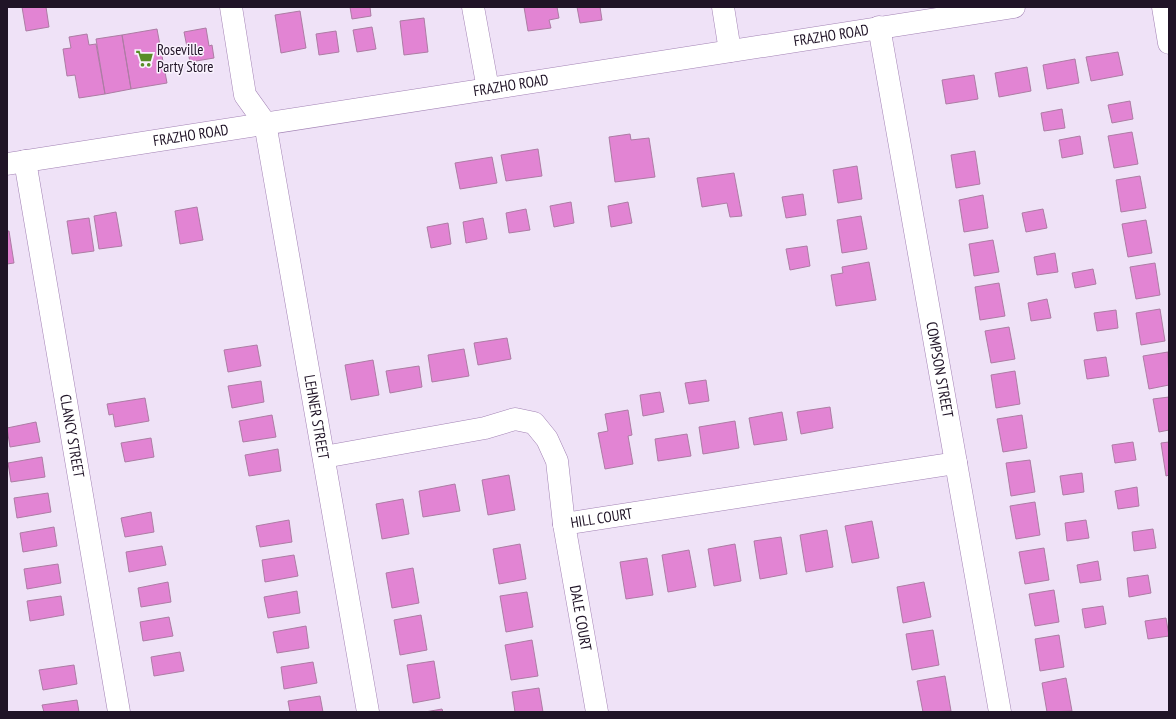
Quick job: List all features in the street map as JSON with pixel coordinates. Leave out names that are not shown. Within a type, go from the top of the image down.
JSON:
[{"type":"street","points":[[231,7],[245,96],[265,123]]},
{"type":"street","points":[[473,7],[488,89]]},
{"type":"street","points":[[723,7],[730,51]]},
{"type":"street","points":[[1163,7],[1169,43]]},
{"type":"street","name":"FRAZHO ROAD","points":[[16,162],[1001,8]]},
{"type":"street","name":"COMPSON STREET","points":[[879,27],[1000,712]]},
{"type":"street","name":"LEHNER STREET","points":[[265,123],[368,712]]},
{"type":"street","name":"CLANCY STREET","points":[[16,162],[119,712]]},
{"type":"street","name":"HILL COURT","points":[[324,457],[485,428],[515,419],[534,423],[548,439],[556,461],[564,524],[956,463]]},
{"type":"street","name":"DALE COURT","points":[[564,524],[597,712]]},
{"type":"building","points":[[22,7],[46,7],[49,27],[26,31]]},
{"type":"building","points":[[350,7],[370,7],[371,16],[352,19]]},
{"type":"building","points":[[524,7],[557,7],[559,18],[549,20],[551,28],[528,31]]},
{"type":"building","points":[[577,7],[600,7],[602,20],[580,23]]},
{"type":"building","points":[[300,11],[306,48],[281,53],[275,15]]},
{"type":"building","points":[[424,18],[428,52],[404,55],[400,21]]},
{"type":"building","points":[[372,27],[376,49],[357,52],[353,30]]},
{"type":"building","points":[[206,28],[209,46],[212,45],[214,58],[190,62],[184,32]]},
{"type":"building","name":"Roseville Party Store","points":[[157,29],[167,83],[131,89],[122,35]]},
{"type":"building","points":[[336,31],[339,52],[319,55],[316,34]]},
{"type":"building","points":[[87,34],[89,45],[96,44],[105,94],[79,98],[75,75],[67,76],[63,49],[71,48],[69,37]]},
{"type":"building","points":[[122,35],[131,89],[105,94],[96,39]]},
{"type":"building","points":[[1118,52],[1123,75],[1091,81],[1086,57]]},
{"type":"building","points":[[1075,59],[1079,83],[1047,89],[1043,65]]},
{"type":"building","points":[[1027,67],[1031,91],[999,97],[995,73]]},
{"type":"building","points":[[974,75],[978,99],[946,104],[942,80]]},
{"type":"building","points":[[1130,101],[1133,119],[1112,123],[1108,105]]},
{"type":"building","points":[[1062,109],[1065,128],[1044,131],[1041,113]]},
{"type":"building","points":[[1132,132],[1138,164],[1114,168],[1108,136]]},
{"type":"building","points":[[630,134],[631,140],[649,138],[655,177],[615,182],[609,137]]},
{"type":"building","points":[[1080,136],[1083,154],[1062,158],[1059,140]]},
{"type":"building","points":[[538,149],[542,176],[506,181],[501,155]]},
{"type":"building","points":[[975,151],[980,184],[956,188],[951,155]]},
{"type":"building","points":[[492,157],[497,183],[460,189],[455,163]]},
{"type":"building","points":[[857,166],[862,199],[838,203],[833,170]]},
{"type":"building","points":[[734,173],[742,216],[730,217],[727,203],[702,207],[697,178]]},
{"type":"building","points":[[1140,176],[1146,208],[1121,212],[1116,180]]},
{"type":"building","points":[[803,194],[806,215],[786,218],[782,197]]},
{"type":"building","points":[[983,195],[988,228],[964,232],[959,200]]},
{"type":"building","points":[[571,202],[574,223],[554,227],[550,206]]},
{"type":"building","points":[[628,202],[632,223],[611,227],[608,206]]},
{"type":"building","points":[[197,207],[203,240],[180,244],[175,211]]},
{"type":"building","points":[[526,209],[530,230],[509,233],[506,213]]},
{"type":"building","points":[[1043,209],[1047,228],[1026,232],[1022,213]]},
{"type":"building","points":[[116,212],[122,246],[99,249],[94,216]]},
{"type":"building","points":[[861,216],[867,249],[842,253],[837,220]]},
{"type":"building","points":[[89,218],[94,251],[72,254],[67,221]]},
{"type":"building","points":[[483,218],[487,239],[466,243],[463,222]]},
{"type":"building","points":[[1146,220],[1152,253],[1128,257],[1122,224]]},
{"type":"building","points":[[448,223],[451,244],[431,248],[427,227]]},
{"type":"building","points":[[7,231],[9,231],[14,263],[7,264]]},
{"type":"building","points":[[993,240],[999,272],[974,276],[969,244]]},
{"type":"building","points":[[807,246],[810,266],[790,270],[786,249]]},
{"type":"building","points":[[1055,253],[1058,272],[1037,275],[1034,257]]},
{"type":"building","points":[[869,262],[876,300],[836,306],[831,275],[843,273],[842,267]]},
{"type":"building","points":[[1155,263],[1160,295],[1136,299],[1130,267]]},
{"type":"building","points":[[1093,269],[1096,284],[1075,288],[1072,273]]},
{"type":"building","points":[[999,283],[1005,316],[980,320],[975,287]]},
{"type":"building","points":[[1047,299],[1051,318],[1031,321],[1028,303]]},
{"type":"building","points":[[1160,309],[1165,341],[1141,345],[1136,313]]},
{"type":"building","points":[[1116,310],[1118,328],[1097,331],[1094,313]]},
{"type":"building","points":[[1009,327],[1015,359],[991,363],[985,331]]},
{"type":"building","points":[[507,338],[511,359],[478,365],[474,343]]},
{"type":"building","points":[[257,345],[261,366],[228,372],[224,350]]},
{"type":"building","points":[[464,349],[469,376],[432,382],[428,355]]},
{"type":"building","points":[[1168,352],[1169,385],[1149,389],[1143,356]]},
{"type":"building","points":[[1106,357],[1109,376],[1087,379],[1084,360]]},
{"type":"building","points":[[373,360],[379,395],[351,400],[345,365]]},
{"type":"building","points":[[419,366],[422,387],[390,393],[386,371]]},
{"type":"building","points":[[1015,371],[1020,404],[996,408],[991,375]]},
{"type":"building","points":[[706,380],[709,401],[689,404],[685,383]]},
{"type":"building","points":[[261,381],[264,402],[232,408],[228,386]]},
{"type":"building","points":[[660,392],[664,412],[643,416],[640,395]]},
{"type":"building","points":[[1169,397],[1169,430],[1159,432],[1153,399]]},
{"type":"building","points":[[145,398],[149,421],[115,427],[113,414],[109,415],[107,404]]},
{"type":"building","points":[[830,407],[833,428],[801,434],[797,412]]},
{"type":"building","points":[[628,410],[632,435],[628,436],[633,464],[605,469],[598,433],[608,431],[605,414]]},
{"type":"building","points":[[782,412],[787,440],[754,445],[749,418]]},
{"type":"building","points":[[272,415],[276,437],[243,442],[239,421]]},
{"type":"building","points":[[1022,415],[1027,448],[1003,452],[997,419]]},
{"type":"building","points":[[735,421],[739,448],[703,454],[699,427]]},
{"type":"building","points":[[36,422],[40,442],[10,447],[7,428]]},
{"type":"building","points":[[687,434],[691,456],[658,461],[655,439]]},
{"type":"building","points":[[151,438],[154,457],[125,462],[121,443]]},
{"type":"building","points":[[1133,442],[1136,460],[1115,463],[1112,445]]},
{"type":"building","points":[[1169,442],[1169,475],[1166,476],[1161,443]]},
{"type":"building","points":[[278,449],[281,471],[249,476],[245,455]]},
{"type":"building","points":[[42,457],[45,477],[11,482],[8,463]]},
{"type":"building","points":[[1030,460],[1035,492],[1011,496],[1006,463]]},
{"type":"building","points":[[1082,473],[1084,492],[1063,495],[1060,476]]},
{"type":"building","points":[[509,475],[515,510],[488,515],[482,480]]},
{"type":"building","points":[[455,484],[460,511],[423,517],[419,491]]},
{"type":"building","points":[[1137,487],[1139,506],[1118,509],[1115,491]]},
{"type":"building","points":[[48,493],[51,512],[17,518],[14,498]]},
{"type":"building","points":[[403,499],[409,534],[382,539],[376,504]]},
{"type":"building","points":[[1035,502],[1040,535],[1016,539],[1010,506]]},
{"type":"building","points":[[151,512],[154,532],[125,537],[121,518]]},
{"type":"building","points":[[289,520],[292,542],[260,547],[256,526]]},
{"type":"building","points":[[1086,520],[1089,538],[1067,541],[1065,523]]},
{"type":"building","points":[[872,521],[879,558],[852,563],[845,526]]},
{"type":"building","points":[[54,527],[57,546],[23,552],[20,533]]},
{"type":"building","points":[[1153,529],[1156,548],[1134,551],[1132,532]]},
{"type":"building","points":[[827,530],[833,567],[806,572],[800,535]]},
{"type":"building","points":[[781,537],[787,574],[760,579],[754,541]]},
{"type":"building","points":[[520,544],[526,579],[499,584],[493,549]]},
{"type":"building","points":[[735,544],[741,581],[714,586],[708,549]]},
{"type":"building","points":[[162,546],[166,565],[129,572],[126,552]]},
{"type":"building","points":[[1044,548],[1049,580],[1025,584],[1019,552]]},
{"type":"building","points":[[689,550],[696,587],[668,592],[662,555]]},
{"type":"building","points":[[294,555],[298,576],[265,582],[262,560]]},
{"type":"building","points":[[647,558],[653,595],[626,599],[620,562]]},
{"type":"building","points":[[1098,561],[1101,580],[1080,583],[1077,565]]},
{"type":"building","points":[[58,564],[61,583],[27,589],[24,569]]},
{"type":"building","points":[[413,568],[419,603],[392,608],[386,573]]},
{"type":"building","points":[[1148,575],[1151,593],[1129,597],[1127,578]]},
{"type":"building","points":[[168,582],[171,602],[141,607],[138,588]]},
{"type":"building","points":[[924,582],[931,617],[903,623],[897,587]]},
{"type":"building","points":[[1054,590],[1059,622],[1035,626],[1029,594]]},
{"type":"building","points":[[297,591],[300,613],[268,618],[264,597]]},
{"type":"building","points":[[527,592],[533,627],[506,632],[500,596]]},
{"type":"building","points":[[61,596],[64,615],[30,621],[27,601]]},
{"type":"building","points":[[1103,606],[1106,624],[1085,628],[1082,609]]},
{"type":"building","points":[[421,615],[427,650],[400,655],[394,620]]},
{"type":"building","points":[[169,617],[173,636],[143,641],[140,622]]},
{"type":"building","points":[[1166,618],[1169,636],[1148,639],[1145,621]]},
{"type":"building","points":[[306,626],[309,648],[277,653],[273,632]]},
{"type":"building","points":[[933,630],[939,665],[912,670],[906,634]]},
{"type":"building","points":[[1059,635],[1064,667],[1040,671],[1035,639]]},
{"type":"building","points":[[532,640],[538,676],[511,680],[505,645]]},
{"type":"building","points":[[180,652],[184,671],[154,676],[151,657]]},
{"type":"building","points":[[434,661],[440,698],[413,703],[407,665]]},
{"type":"building","points":[[313,662],[317,683],[284,689],[281,667]]},
{"type":"building","points":[[74,665],[77,684],[43,690],[39,670]]},
{"type":"building","points":[[945,676],[951,711],[923,712],[917,681]]},
{"type":"building","points":[[1066,678],[1072,711],[1047,712],[1042,683]]},
{"type":"building","points":[[539,688],[543,712],[515,712],[512,692]]},
{"type":"building","points":[[320,696],[323,712],[290,712],[288,701]]},
{"type":"building","points":[[77,700],[79,712],[44,712],[42,705]]},
{"type":"building","points":[[442,709],[443,712],[425,712]]},
{"type":"place","name":"Roseville Party Store","points":[[144,59]]}]
